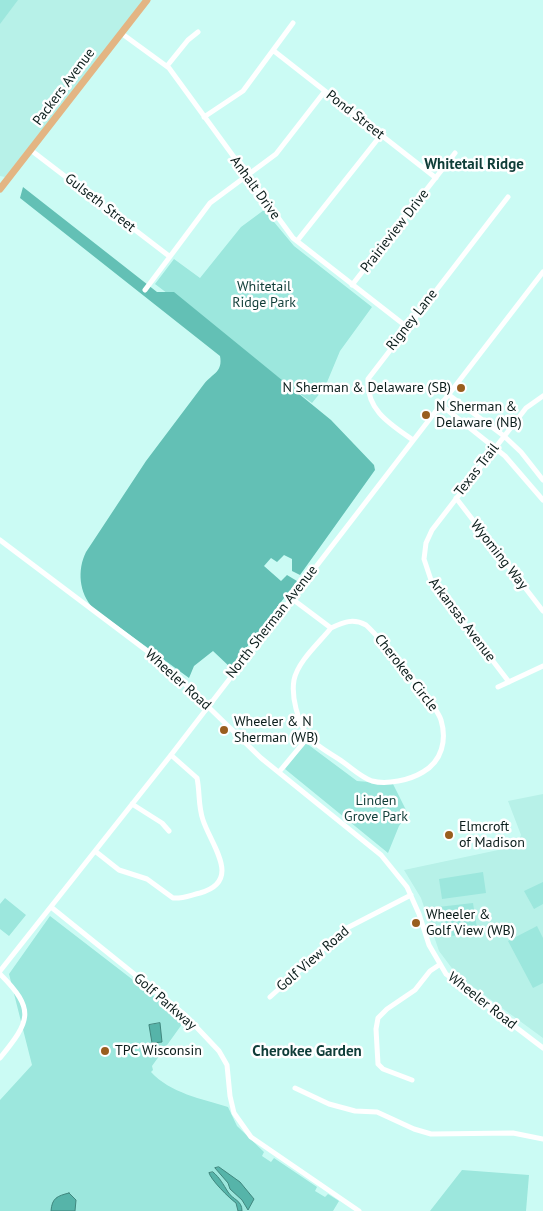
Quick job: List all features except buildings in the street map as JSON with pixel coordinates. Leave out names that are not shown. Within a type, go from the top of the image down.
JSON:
[{"type":"main road","name":"Packers Avenue","points":[[0,189],[147,0]]},
{"type":"street","points":[[204,117],[243,91],[293,23]]},
{"type":"street","points":[[166,66],[188,40],[198,32]]},
{"type":"street","name":"Anhalt Drive","points":[[121,33],[166,66],[285,229],[297,241],[406,327]]},
{"type":"street","name":"Pond Street","points":[[274,51],[436,178]]},
{"type":"street","points":[[145,290],[210,203],[276,154],[325,91]]},
{"type":"street","points":[[297,241],[381,135]]},
{"type":"street","name":"Gulseth Street","points":[[32,150],[169,256]]},
{"type":"street","name":"Prairieview Drive","points":[[352,285],[455,153]]},
{"type":"street","name":"Rigney Lane","points":[[413,440],[375,410],[367,389],[371,374],[508,197]]},
{"type":"street","name":"North Sherman Avenue","points":[[0,973],[171,755],[543,272]]},
{"type":"street","points":[[449,395],[504,436],[543,480]]},
{"type":"street","name":"Texas Trail","points":[[424,554],[426,543],[432,530],[456,498],[526,408],[543,396]]},
{"type":"street","points":[[441,405],[512,463],[543,500]]},
{"type":"street","name":"Wyoming Way","points":[[456,498],[543,611]]},
{"type":"street","name":"Wheeler Road","points":[[0,540],[163,663],[279,772],[381,855],[400,876],[411,894],[429,945],[439,965],[455,983],[543,1048]]},
{"type":"street","name":"Arkansas Avenue","points":[[424,554],[426,570],[431,580],[509,682]]},
{"type":"street","points":[[291,598],[330,628]]},
{"type":"street","name":"Cherokee Circle","points":[[358,620],[373,632],[439,714],[443,737],[442,752],[438,760],[417,776],[394,781],[373,781],[361,776],[309,736],[296,709],[293,687],[302,664],[330,628],[345,621],[358,620]]},
{"type":"street","points":[[498,687],[543,666]]},
{"type":"street","points":[[279,772],[309,736]]},
{"type":"street","points":[[95,851],[119,870],[147,879],[171,898],[178,898],[212,889],[221,877],[221,863],[198,805],[197,778],[171,755]]},
{"type":"street","points":[[132,804],[162,823],[169,831]]},
{"type":"street","name":"Golf View Road","points":[[270,998],[345,929],[411,894]]},
{"type":"street","name":"Golf Parkway","points":[[51,907],[176,1008],[218,1051],[227,1065],[230,1096],[234,1113],[246,1131],[266,1148],[359,1211]]},
{"type":"street","points":[[412,1080],[383,1069],[378,1064],[377,1022],[382,1013],[410,994],[430,971],[439,965]]},
{"type":"street","points":[[0,973],[23,1001],[24,1013],[21,1029],[0,1058]]},
{"type":"street","points":[[295,1088],[329,1104],[355,1111],[377,1112],[414,1129],[431,1134],[513,1132],[543,1139]]},
{"type":"shaded area","points":[[0,0],[144,0],[5,177],[0,176]]},
{"type":"shaded area","points":[[23,187],[157,292],[174,292],[331,420],[374,465],[375,470],[300,575],[292,571],[292,559],[284,555],[277,562],[271,558],[264,566],[281,581],[287,575],[297,581],[231,668],[213,651],[194,666],[189,678],[93,608],[88,602],[81,581],[81,566],[86,552],[146,461],[204,384],[217,372],[221,361],[220,356],[20,198]]},
{"type":"shaded area","points":[[543,794],[543,1038],[457,975],[439,951],[421,898],[404,870],[517,846],[521,835],[508,801]]},
{"type":"shaded area","points":[[160,1023],[162,1042],[152,1043],[149,1025]]},
{"type":"shaded area","points":[[219,1167],[240,1182],[254,1199],[248,1210],[215,1168]]},
{"type":"shaded area","points":[[213,1172],[230,1195],[239,1202],[242,1211],[238,1211],[236,1203],[213,1180],[209,1173]]},
{"type":"shaded area","points":[[69,1193],[76,1200],[75,1211],[51,1211],[56,1198]]},
{"type":"green space","points":[[0,0],[18,0],[0,24]]},
{"type":"green space","name":"Whitetail Ridge Park","points":[[264,210],[294,246],[372,307],[340,351],[325,387],[312,403],[155,284],[174,259],[200,278],[241,227]]},
{"type":"green space","name":"Linden Grove Park","points":[[306,743],[357,781],[393,784],[408,814],[399,826],[388,853],[285,769]]},
{"type":"green space","points":[[483,872],[486,893],[442,899],[439,879]]},
{"type":"green space","points":[[543,882],[543,904],[534,909],[524,891]]},
{"type":"green space","points":[[5,898],[26,915],[9,936],[0,929],[0,904]]},
{"type":"green space","points":[[473,903],[478,935],[445,936],[438,907]]},
{"type":"green space","name":"TPC Wisconsin","points":[[50,916],[185,1020],[152,1066],[153,1070],[151,1072],[167,1085],[177,1090],[228,1107],[237,1126],[264,1152],[262,1156],[271,1162],[274,1158],[317,1187],[315,1191],[325,1197],[328,1194],[339,1201],[333,1211],[0,1211],[0,1100],[32,1065],[9,974]]},
{"type":"green space","points":[[537,926],[543,938],[543,983],[533,988],[508,941]]},
{"type":"green space","points":[[462,1170],[529,1175],[526,1211],[430,1211]]},
{"type":"place","name":"N Sherman & Delaware (SB)","points":[[461,388]]},
{"type":"place","name":"N Sherman & Delaware (NB)","points":[[426,415]]},
{"type":"place","name":"Wheeler & N Sherman (WB)","points":[[224,730]]},
{"type":"place","name":"Elmcroft of Madison","points":[[449,835]]},
{"type":"place","name":"Wheeler & Golf View (WB)","points":[[416,923]]},
{"type":"place","name":"TPC Wisconsin","points":[[105,1051]]},
{"type":"district","name":"Whitetail Ridge","points":[[474,165]]},
{"type":"district","name":"Cherokee Garden","points":[[307,1052]]}]
